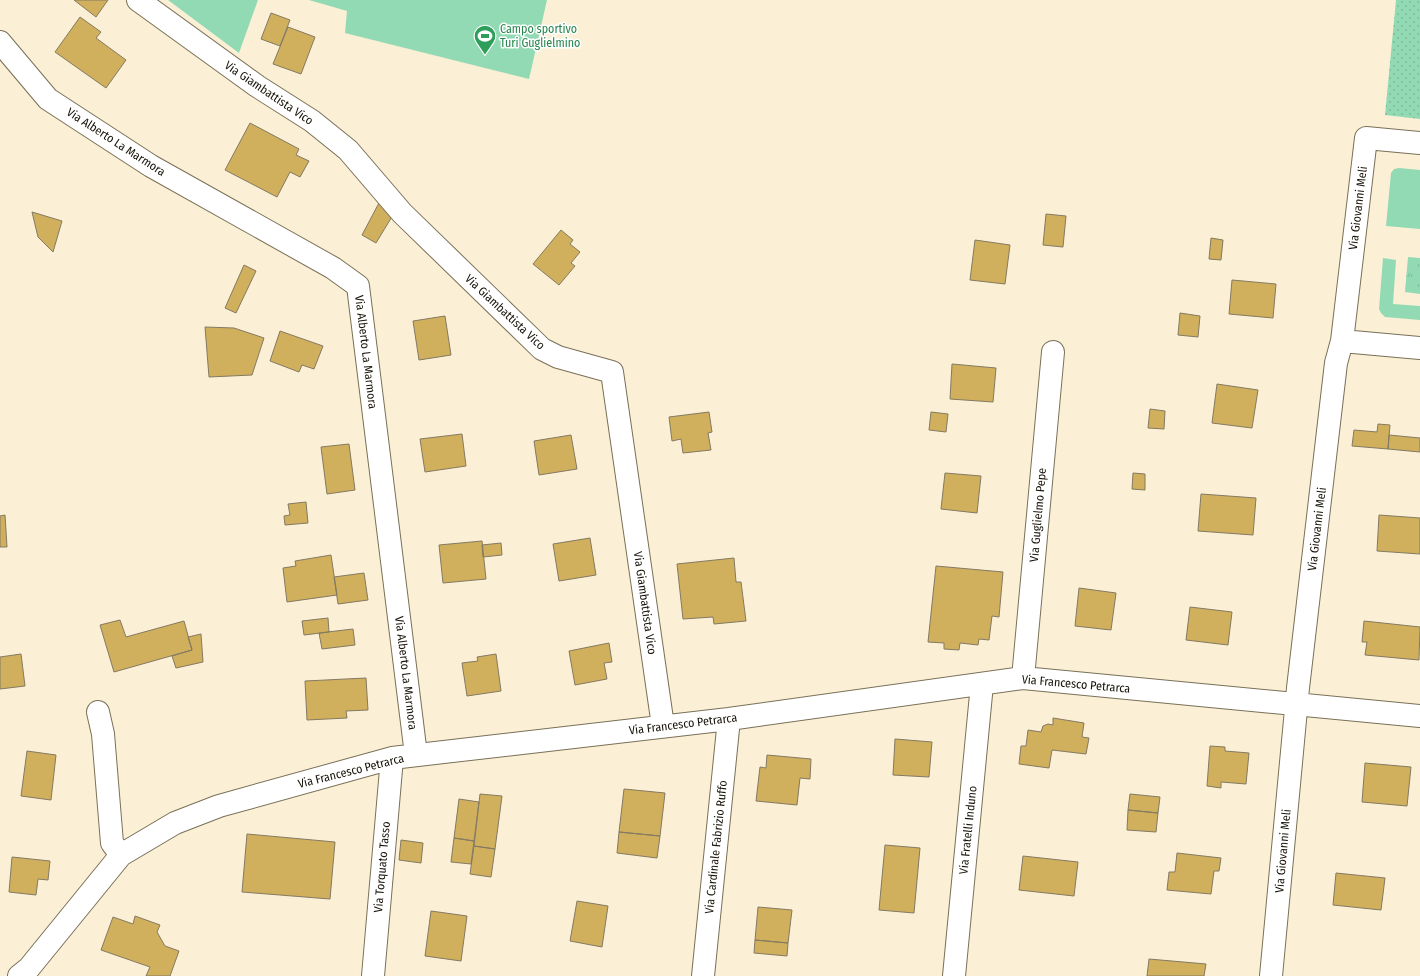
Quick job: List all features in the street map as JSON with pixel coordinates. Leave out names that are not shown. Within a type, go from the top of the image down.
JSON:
[{"type":"street","name":"Via Giambattista Vico","points":[[138,0],[256,86],[312,121],[348,150],[402,213],[542,349],[558,357],[612,372],[662,726]]},
{"type":"street","name":"Via Alberto La Marmora","points":[[0,42],[48,99],[151,166],[332,268],[358,286],[416,755]]},
{"type":"street","name":"Via Giovanni Meli","points":[[1272,976],[1297,704],[1336,363],[1342,341],[1366,138],[1420,143]]},
{"type":"street","points":[[1342,341],[1420,348]]},
{"type":"street","name":"Via Guglielmo Pepe","points":[[1023,678],[1053,352]]},
{"type":"street","name":"Via Francesco Petrarca","points":[[19,976],[29,968],[121,855],[176,823],[219,806],[392,758],[729,719],[1023,678],[1420,716]]},
{"type":"street","name":"Via Fratelli Induno","points":[[954,976],[982,684]]},
{"type":"street","points":[[98,712],[103,734],[112,843],[121,855]]},
{"type":"street","name":"Via Cardinale Fabrizio Ruffo","points":[[703,976],[729,719]]},
{"type":"street","name":"Via Torquato Tasso","points":[[372,976],[392,758]]},
{"type":"green space","points":[[168,0],[258,0],[239,53]]},
{"type":"green space","name":"Campo sportivo Turi Guglielmino","points":[[309,0],[547,0],[529,79],[345,33],[347,11]]},
{"type":"green space","points":[[1396,0],[1420,0],[1420,119],[1385,115]]},
{"type":"green space","points":[[1394,169],[1420,170],[1420,229],[1386,226],[1391,173]]},
{"type":"green space","points":[[1408,257],[1420,258],[1420,294],[1405,292]]},
{"type":"green space","points":[[1383,258],[1396,260],[1393,304],[1420,306],[1420,320],[1385,317],[1381,313],[1379,309]]},
{"type":"building","points":[[74,0],[108,0],[96,17]]},
{"type":"building","points":[[271,13],[290,20],[280,46],[261,39]]},
{"type":"building","points":[[80,17],[101,32],[96,38],[126,60],[106,88],[55,52]]},
{"type":"building","points":[[288,27],[315,37],[301,74],[273,64]]},
{"type":"building","points":[[250,123],[299,149],[296,155],[309,161],[300,177],[290,172],[277,197],[225,170]]},
{"type":"building","points":[[380,201],[393,215],[376,243],[362,235]]},
{"type":"building","points":[[32,212],[62,221],[53,252],[38,237]]},
{"type":"building","points":[[1046,214],[1066,216],[1063,247],[1043,245]]},
{"type":"building","points":[[561,230],[573,240],[570,244],[580,252],[571,263],[575,266],[559,285],[533,264]]},
{"type":"building","points":[[1211,238],[1223,240],[1221,260],[1209,259]]},
{"type":"building","points":[[975,240],[1010,245],[1005,284],[970,280]]},
{"type":"building","points":[[244,265],[256,271],[236,313],[225,308]]},
{"type":"building","points":[[1232,280],[1276,284],[1273,318],[1229,314]]},
{"type":"building","points":[[1180,313],[1200,316],[1198,337],[1178,335]]},
{"type":"building","points":[[445,316],[451,355],[419,360],[413,321]]},
{"type":"building","points":[[205,327],[234,328],[264,338],[252,375],[209,377]]},
{"type":"building","points":[[280,331],[323,346],[314,369],[302,365],[299,372],[270,361]]},
{"type":"building","points":[[952,364],[996,368],[993,402],[950,399]]},
{"type":"building","points":[[1217,384],[1258,390],[1252,428],[1212,423]]},
{"type":"building","points":[[1150,409],[1165,411],[1164,429],[1148,428]]},
{"type":"building","points":[[709,412],[712,432],[708,433],[711,450],[683,453],[681,439],[672,441],[669,417]]},
{"type":"building","points":[[931,412],[948,414],[946,432],[929,430]]},
{"type":"building","points":[[1378,424],[1390,425],[1388,449],[1352,446],[1354,430],[1377,432]]},
{"type":"building","points":[[462,434],[466,466],[425,472],[420,439]]},
{"type":"building","points":[[571,435],[577,469],[539,475],[534,441]]},
{"type":"building","points":[[1389,435],[1420,438],[1420,452],[1388,449]]},
{"type":"building","points":[[349,444],[355,490],[327,494],[321,447]]},
{"type":"building","points":[[945,473],[981,476],[977,513],[941,509]]},
{"type":"building","points":[[1133,473],[1145,474],[1145,490],[1132,489]]},
{"type":"building","points":[[1201,494],[1256,498],[1253,535],[1198,531]]},
{"type":"building","points":[[306,502],[308,523],[285,525],[284,516],[290,515],[288,504]]},
{"type":"building","points":[[5,515],[7,547],[0,547],[0,516]]},
{"type":"building","points":[[1379,515],[1420,518],[1420,554],[1377,551]]},
{"type":"building","points":[[590,538],[596,575],[559,581],[553,544]]},
{"type":"building","points":[[482,541],[486,579],[443,583],[439,545]]},
{"type":"building","points":[[501,543],[502,555],[483,557],[482,545]]},
{"type":"building","points":[[331,555],[337,595],[287,602],[283,568],[296,566],[295,561]]},
{"type":"building","points":[[734,558],[736,582],[741,582],[746,621],[714,624],[713,617],[683,619],[677,564]]},
{"type":"building","points":[[936,566],[1003,572],[999,617],[992,616],[989,640],[979,639],[978,645],[960,643],[959,650],[944,649],[944,643],[928,642]]},
{"type":"building","points":[[364,573],[368,600],[338,604],[334,577]]},
{"type":"building","points":[[1079,588],[1116,593],[1111,630],[1075,626]]},
{"type":"building","points":[[1190,607],[1232,612],[1228,645],[1186,640]]},
{"type":"building","points":[[328,618],[329,632],[304,635],[302,621]]},
{"type":"building","points":[[120,620],[126,637],[184,621],[192,650],[114,672],[100,625]]},
{"type":"building","points":[[1364,621],[1420,627],[1419,660],[1365,655],[1367,642],[1362,642]]},
{"type":"building","points":[[353,629],[355,645],[322,649],[319,633]]},
{"type":"building","points":[[201,634],[203,662],[176,668],[172,656],[192,650],[188,637]]},
{"type":"building","points":[[609,643],[612,662],[604,663],[607,679],[575,685],[569,651]]},
{"type":"building","points":[[21,654],[25,686],[0,689],[0,657]]},
{"type":"building","points":[[496,654],[501,691],[467,696],[462,663],[478,661],[477,657]]},
{"type":"building","points":[[366,678],[368,710],[346,711],[347,718],[307,720],[305,681]]},
{"type":"building","points":[[1053,718],[1084,723],[1082,737],[1089,738],[1086,754],[1052,750],[1049,768],[1019,764],[1021,746],[1026,746],[1028,730],[1041,732],[1043,726],[1048,724],[1053,725]]},
{"type":"building","points":[[895,739],[932,742],[929,777],[893,775]]},
{"type":"building","points":[[1210,746],[1225,747],[1225,751],[1249,753],[1246,784],[1221,782],[1221,788],[1207,786]]},
{"type":"building","points":[[27,751],[56,755],[51,800],[21,796]]},
{"type":"building","points":[[767,755],[811,759],[810,779],[800,778],[797,805],[756,801],[760,767],[766,768]]},
{"type":"building","points":[[1365,763],[1411,767],[1407,806],[1362,802]]},
{"type":"building","points":[[624,789],[665,793],[660,836],[619,832]]},
{"type":"building","points":[[480,794],[502,796],[495,849],[474,846]]},
{"type":"building","points":[[1130,794],[1160,797],[1158,813],[1128,810]]},
{"type":"building","points":[[459,799],[479,802],[474,841],[454,838]]},
{"type":"building","points":[[1128,810],[1158,813],[1156,832],[1127,830]]},
{"type":"building","points":[[619,832],[660,836],[657,858],[617,853]]},
{"type":"building","points":[[247,834],[335,842],[330,899],[242,892]]},
{"type":"building","points":[[454,838],[474,841],[471,864],[451,862]]},
{"type":"building","points":[[401,840],[423,843],[421,863],[399,860]]},
{"type":"building","points":[[885,845],[920,848],[914,913],[879,910]]},
{"type":"building","points":[[474,846],[495,849],[491,877],[470,874]]},
{"type":"building","points":[[1177,853],[1221,858],[1219,871],[1214,871],[1211,894],[1167,890],[1169,872],[1175,872]]},
{"type":"building","points":[[1023,856],[1078,862],[1074,896],[1019,890]]},
{"type":"building","points":[[12,857],[50,861],[48,880],[38,879],[36,895],[9,892]]},
{"type":"building","points":[[1336,873],[1385,878],[1381,910],[1333,905]]},
{"type":"building","points":[[577,901],[608,906],[602,947],[570,941]]},
{"type":"building","points":[[758,907],[792,910],[788,943],[755,940]]},
{"type":"building","points":[[431,911],[467,916],[461,961],[425,956]]},
{"type":"building","points":[[135,916],[160,925],[157,932],[165,946],[179,951],[170,976],[146,976],[150,967],[101,950],[113,917],[133,924]]},
{"type":"building","points":[[755,940],[788,943],[787,956],[754,953]]},
{"type":"building","points":[[1149,959],[1206,964],[1204,976],[1147,976]]},
{"type":"place","name":"Campo sportivo Turi Guglielmino","points":[[485,56]]}]
